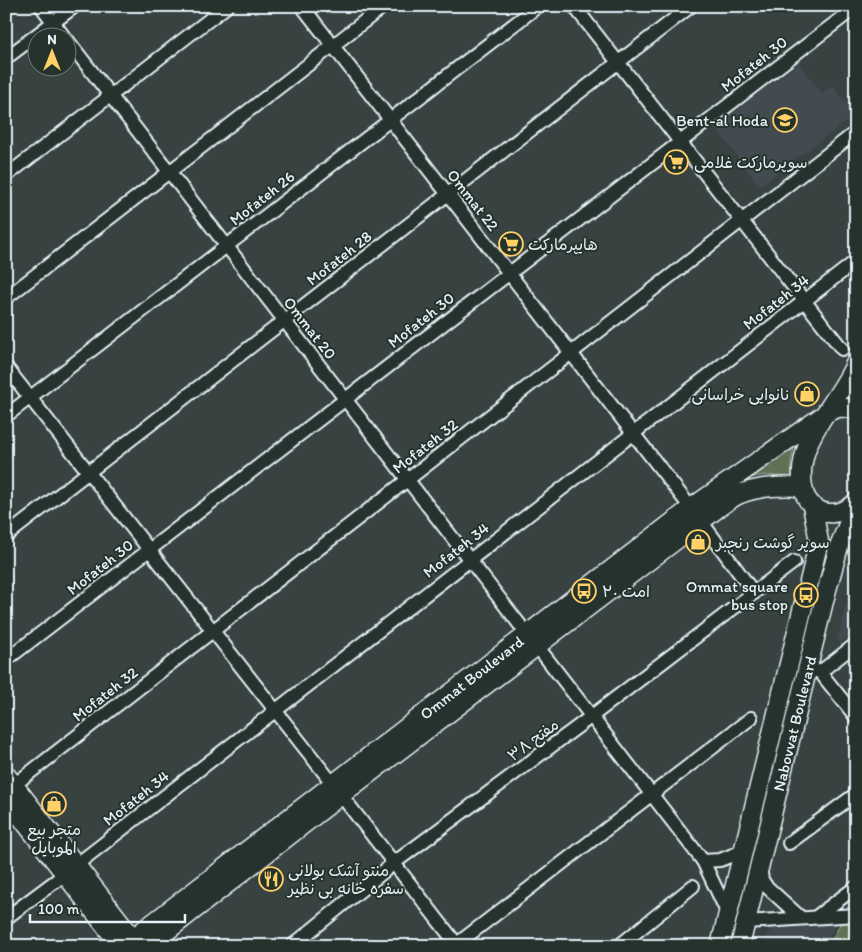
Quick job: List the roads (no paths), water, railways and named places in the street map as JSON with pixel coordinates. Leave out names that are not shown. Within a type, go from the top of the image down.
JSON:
[{"type":"main road","points":[[803,487],[803,467],[807,448],[814,430],[856,362]]},
{"type":"main road","points":[[824,414],[835,408],[846,407],[856,410]]},
{"type":"main road","name":"Ommat Boulevard","points":[[133,944],[696,515],[824,414]]},
{"type":"main road","name":"Ommat Boulevard","points":[[696,515],[739,494],[780,486],[803,487]]},
{"type":"main road","name":"Nabovvat Boulevard","points":[[720,946],[819,541],[812,506],[806,497],[803,487]]},
{"type":"main road","points":[[812,506],[823,512],[836,514],[848,510],[856,503]]},
{"type":"main road","name":"Nabovvat Boulevard","points":[[740,946],[813,670],[839,546],[856,503]]},
{"type":"main road","points":[[9,786],[70,869],[133,944]]},
{"type":"main road","name":"Ommat Boulevard","points":[[133,944],[165,938],[337,790]]},
{"type":"street","points":[[41,6],[58,28]]},
{"type":"street","points":[[6,58],[75,6]]},
{"type":"street","points":[[6,176],[226,6]]},
{"type":"street","name":"Ommat 22","points":[[302,6],[633,433],[754,593]]},
{"type":"street","points":[[6,298],[384,6]]},
{"type":"street","name":"Mofateh 26","points":[[6,416],[538,6]]},
{"type":"street","points":[[574,6],[842,350]]},
{"type":"street","name":"Mofateh 28","points":[[6,536],[691,6]]},
{"type":"street","name":"Mofateh 30","points":[[6,660],[856,7]]},
{"type":"street","name":"Ommat 20","points":[[78,54],[703,861],[728,914]]},
{"type":"street","name":"Mofateh 32","points":[[9,786],[213,631],[856,132]]},
{"type":"street","name":"Mofateh 34","points":[[6,918],[856,261]]},
{"type":"street","points":[[6,367],[276,710],[457,945],[751,718]]},
{"type":"street","name":"مفتح ۳۸","points":[[292,946],[394,863],[592,716],[794,562]]},
{"type":"street","points":[[853,710],[813,670],[856,644]]},
{"type":"street","points":[[789,843],[856,794]]},
{"type":"street","points":[[703,861],[720,860],[743,851]]},
{"type":"street","points":[[760,866],[762,880],[766,886],[801,918]]},
{"type":"street","points":[[619,946],[692,886]]},
{"type":"street","points":[[816,917],[856,887]]},
{"type":"street","points":[[746,922],[856,915]]},
{"type":"place","name":"Bent-al Hoda","points":[[785,120]]},
{"type":"place","name":"سوپرمارکت غلامی","points":[[676,162]]},
{"type":"place","name":"هایپرمارکت","points":[[511,244]]},
{"type":"place","name":"نانوایی خراسانی","points":[[807,394]]},
{"type":"place","name":"سوپر گوشت رنجبر","points":[[698,542]]},
{"type":"place","name":"امت ۲۰","points":[[584,591]]},
{"type":"place","name":"Ommat square bus stop","points":[[806,595]]},
{"type":"place","name":"متجر بيع الموبايل","points":[[54,804]]},
{"type":"place","name":"منتو آشک بولانی سفره خانه بی نظیر","points":[[271,879]]}]
